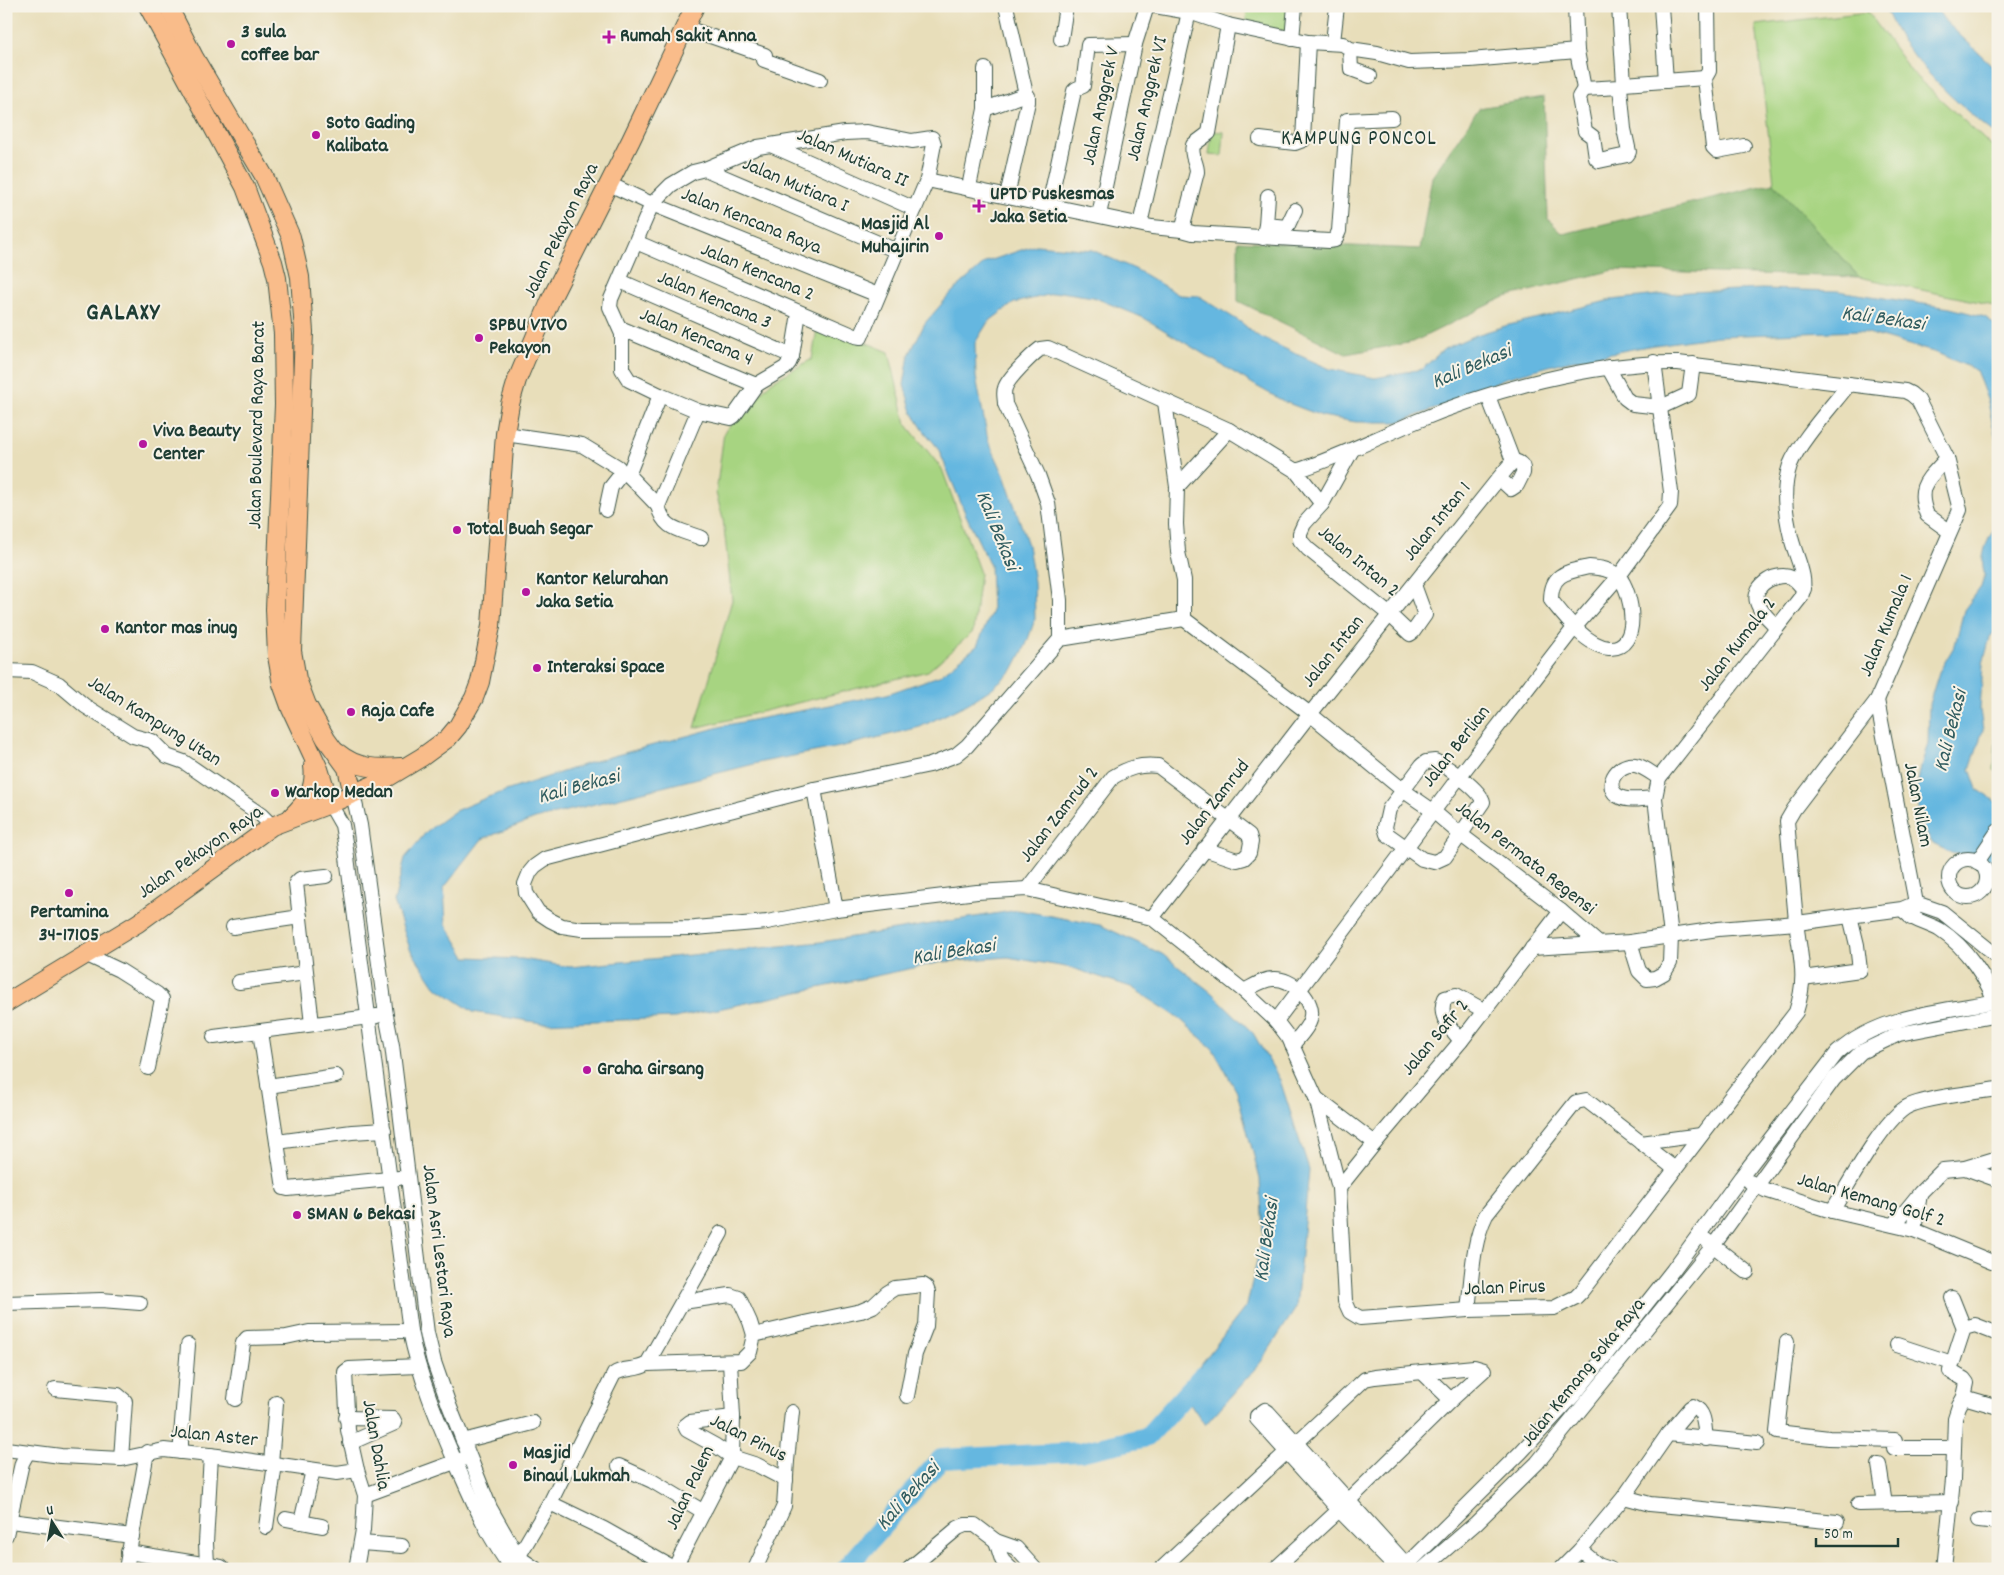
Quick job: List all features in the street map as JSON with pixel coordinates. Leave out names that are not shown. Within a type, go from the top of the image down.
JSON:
[{"type":"main road","name":"Jalan Boulevard Raya Barat","points":[[148,6],[264,176],[291,237],[300,277],[304,332],[284,609],[277,656],[282,684],[315,762],[330,804]]},
{"type":"main road","name":"Jalan Boulevard Raya Barat","points":[[168,6],[186,61],[245,187],[273,262],[277,278],[283,334],[284,609],[297,679],[307,705],[347,768],[353,794]]},
{"type":"main road","name":"Jalan Pekayon Raya","points":[[6,1003],[138,923],[272,826],[330,804],[382,781],[422,757],[448,738],[467,712],[480,682],[491,626],[505,434],[510,404],[551,299],[695,6]]},
{"type":"main road","points":[[315,762],[324,770],[330,767],[336,753],[353,763],[365,767],[378,769],[405,767]]},
{"type":"main road","points":[[289,820],[303,805],[312,788],[315,762]]},
{"type":"street","points":[[1006,6],[1028,96],[1007,196]]},
{"type":"street","points":[[1061,40],[1066,6]]},
{"type":"street","name":"Jalan Anggrek V","points":[[1099,215],[1135,44],[1147,6]]},
{"type":"street","points":[[1155,6],[1189,12],[1214,12],[1228,25],[1308,42],[1343,44],[1350,49],[1377,53],[1409,62],[1470,60],[1577,51]]},
{"type":"street","points":[[1292,39],[1295,6]]},
{"type":"street","points":[[1333,42],[1337,6]]},
{"type":"street","points":[[1575,6],[1577,51],[1584,90],[1579,97],[1583,126],[1585,131],[1593,137],[1596,158],[1601,161],[1627,155],[1629,152],[1624,129],[1619,6]]},
{"type":"street","points":[[1660,6],[1666,81]]},
{"type":"street","points":[[1708,6],[1709,71],[1705,78],[1713,147],[1718,151],[1744,146]]},
{"type":"street","name":"Jalan Anggrek VI","points":[[1140,224],[1189,12]]},
{"type":"street","points":[[1182,230],[1197,172],[1197,166],[1192,158],[1192,145],[1209,132],[1228,25]]},
{"type":"street","points":[[684,27],[765,55],[764,60],[820,80]]},
{"type":"street","points":[[1260,139],[1295,142],[1303,140],[1308,42]]},
{"type":"street","points":[[1049,204],[1074,91],[1076,88],[1083,86],[1088,45],[1135,44]]},
{"type":"street","points":[[1350,49],[1351,70],[1370,76]]},
{"type":"street","points":[[969,187],[985,109],[985,69]]},
{"type":"street","points":[[1584,90],[1705,78]]},
{"type":"street","points":[[985,109],[1028,96]]},
{"type":"street","points":[[927,180],[969,187],[1140,224],[1211,235],[1265,232],[1288,233],[1335,240],[1339,231],[1347,120],[1392,118]]},
{"type":"street","points":[[799,313],[792,356],[785,368],[756,386],[734,416],[726,418],[698,410],[629,380],[622,369],[622,334],[610,307],[611,299],[620,282],[652,204],[671,185],[693,172],[705,169],[758,147],[845,133],[867,132],[912,140],[930,138],[934,140],[934,144],[927,180],[878,296]]},
{"type":"street","name":"Jalan Mutiara II","points":[[772,146],[915,209]]},
{"type":"street","name":"Jalan Mutiara I","points":[[705,169],[897,251]]},
{"type":"street","name":"Jalan Kencana Raya","points":[[609,184],[652,204],[878,296]]},
{"type":"street","points":[[1265,232],[1268,196]]},
{"type":"street","points":[[1288,233],[1295,210]]},
{"type":"street","name":"Jalan Kencana 2","points":[[636,242],[855,336],[860,337],[862,334],[878,296]]},
{"type":"street","name":"Jalan Kencana 3","points":[[620,282],[792,356]]},
{"type":"street","name":"Jalan Kencana 4","points":[[620,328],[756,386]]},
{"type":"street","points":[[1060,639],[1060,600],[1048,503],[1038,474],[1005,404],[1005,388],[1038,350],[1045,347],[1229,430],[1296,471],[1352,450],[1414,423],[1488,396],[1510,389],[1608,367],[1654,362],[1693,364],[1849,384]]},
{"type":"street","points":[[1654,362],[1661,407]]},
{"type":"street","points":[[1608,367],[1625,398],[1633,404],[1661,407],[1689,394],[1693,364]]},
{"type":"street","name":"Jalan Kumala 1","points":[[1797,923],[1787,822],[1794,809],[1877,700],[1960,507],[1946,458],[1918,400],[1905,391],[1849,384]]},
{"type":"street","name":"Jalan Kumala 2","points":[[1630,942],[1640,971],[1647,979],[1655,978],[1664,972],[1670,963],[1671,936],[1655,798],[1659,778],[1801,596],[1804,589],[1803,575],[1791,538],[1785,502],[1787,478],[1795,454],[1849,384]]},
{"type":"street","points":[[660,395],[629,473],[630,477],[658,506],[661,517],[666,524],[700,538]]},
{"type":"street","name":"Jalan Intan 1","points":[[1390,615],[1513,461],[1488,396]]},
{"type":"street","points":[[1152,918],[1027,889],[977,892],[836,909],[767,922],[695,928],[582,930],[562,926],[538,912],[526,892],[525,884],[530,872],[545,859],[814,789],[930,765],[956,755],[967,746],[1060,639],[1184,619],[1184,580],[1178,552],[1176,524],[1177,487],[1165,402]]},
{"type":"street","name":"Jalan Berlian","points":[[1276,1020],[1405,847],[1574,628],[1619,576],[1670,506],[1672,500],[1661,407]]},
{"type":"street","points":[[658,506],[698,410]]},
{"type":"street","points":[[1177,487],[1229,430]]},
{"type":"street","points":[[505,434],[582,445],[618,467],[622,473],[611,486],[606,510]]},
{"type":"street","points":[[1322,504],[1352,450]]},
{"type":"street","points":[[1946,458],[1924,485],[1922,491],[1927,515],[1949,532]]},
{"type":"street","name":"Jalan Intan 2","points":[[1296,471],[1322,504],[1304,524],[1300,533],[1300,540],[1308,549],[1390,615],[1408,633],[1413,632],[1425,614],[1414,585]]},
{"type":"street","points":[[1590,568],[1604,568],[1619,576],[1626,593],[1632,622],[1627,640],[1618,647],[1608,648],[1596,643],[1574,628],[1551,600],[1551,588],[1556,580],[1566,573],[1590,568]]},
{"type":"street","points":[[1777,627],[1763,614],[1757,603],[1758,588],[1774,578],[1786,576],[1794,578],[1804,589]]},
{"type":"street","name":"Jalan Intan","points":[[1310,714],[1390,615]]},
{"type":"street","name":"Jalan Permata Regensi","points":[[1184,619],[1310,714],[1404,791],[1433,811],[1598,943],[1630,942],[1718,929],[1797,923],[1850,916],[1907,914]]},
{"type":"street","name":"Jalan Kampung Utan","points":[[6,671],[32,672],[59,684],[85,706],[133,736],[152,741],[166,756],[184,762],[260,815],[272,826]]},
{"type":"street","name":"Jalan Nilam","points":[[1877,700],[1916,903],[1907,914]]},
{"type":"street","name":"Jalan Zamrud","points":[[1152,918],[1310,714]]},
{"type":"street","points":[[1435,761],[1459,777],[1481,796],[1483,802],[1445,857],[1434,862],[1422,859],[1387,834],[1385,827],[1389,809],[1404,791],[1426,762],[1435,761]]},
{"type":"street","name":"Jalan Zamrud 2","points":[[1027,889],[1113,777],[1128,768],[1143,764],[1158,766],[1249,835],[1251,842],[1247,856],[1238,860],[1204,850]]},
{"type":"street","points":[[1655,798],[1621,798],[1615,794],[1611,784],[1613,774],[1624,766],[1634,764],[1659,778]]},
{"type":"street","points":[[814,789],[836,909]]},
{"type":"street","name":"Jalan Asri Lestari Raya","points":[[353,794],[360,825],[386,1015],[392,1045],[426,1332],[449,1405],[513,1566]]},
{"type":"street","name":"Jalan Asri Lestari Raya","points":[[330,804],[342,825],[345,842],[410,1331],[418,1366],[482,1522],[513,1566],[536,1569]]},
{"type":"street","points":[[1980,857],[1987,874],[1986,886],[1978,894],[1960,894],[1949,882],[1949,876],[1954,865],[1964,859],[1980,857],[1998,831]]},
{"type":"street","points":[[345,842],[347,837],[353,834],[356,834],[361,839]]},
{"type":"street","points":[[312,1024],[297,881],[326,876]]},
{"type":"street","points":[[1936,928],[1960,894]]},
{"type":"street","points":[[1916,903],[1946,915],[1998,957]]},
{"type":"street","points":[[353,911],[371,909]]},
{"type":"street","name":"Jalan Safir 2","points":[[1339,1188],[1462,1041],[1561,912]]},
{"type":"street","points":[[1907,914],[1936,928],[1978,968],[1984,976],[1997,1007],[1938,1019]]},
{"type":"street","points":[[1803,978],[1860,970],[1857,945],[1850,916]]},
{"type":"street","points":[[233,927],[300,917]]},
{"type":"street","name":"Jalan Pirus","points":[[1152,918],[1276,1020],[1292,1045],[1316,1098],[1339,1188],[1344,1301],[1350,1312],[1360,1318],[1468,1310],[1554,1308],[1576,1297],[1796,1012],[1803,992],[1803,963],[1797,923]]},
{"type":"street","points":[[1532,948],[1598,943]]},
{"type":"street","points":[[85,954],[119,970],[158,994],[162,999],[148,1068]]},
{"type":"street","points":[[239,982],[306,972]]},
{"type":"street","points":[[1244,992],[1272,979],[1281,980],[1299,989],[1312,1009],[1310,1021],[1292,1045]]},
{"type":"street","points":[[1462,1041],[1443,1018],[1442,1011],[1445,998],[1456,995],[1485,1011]]},
{"type":"street","points":[[214,1037],[386,1015]]},
{"type":"street","name":"Jalan Kemang Soka Raya","points":[[1408,1566],[1521,1452],[1574,1394],[1700,1235],[1741,1177],[1837,1053],[1851,1041],[1882,1025],[1938,1019]]},
{"type":"street","name":"Jalan Kemang Soka Raya","points":[[1408,1566],[1476,1523],[1537,1463],[1712,1246],[1834,1079],[1861,1052],[1899,1034],[1938,1019]]},
{"type":"street","points":[[260,1032],[282,1185],[286,1189],[408,1177]]},
{"type":"street","points":[[268,1086],[336,1076]]},
{"type":"street","points":[[1832,1210],[1878,1138],[1905,1108],[1920,1102],[1998,1089]]},
{"type":"street","points":[[1316,1098],[1375,1143]]},
{"type":"street","points":[[1468,1310],[1475,1249],[1483,1220],[1576,1102],[1586,1100],[1675,1169]]},
{"type":"street","points":[[277,1142],[352,1132],[384,1130]]},
{"type":"street","points":[[1641,1143],[1701,1135]]},
{"type":"street","points":[[1894,1225],[1920,1193],[1943,1170],[1965,1168],[1998,1158]]},
{"type":"street","points":[[1965,1168],[1998,1180]]},
{"type":"street","name":"Jalan Kemang Golf 2","points":[[1741,1177],[1756,1186],[1832,1210],[1914,1230],[1992,1262]]},
{"type":"street","points":[[1914,1230],[1920,1193]]},
{"type":"street","points":[[647,1364],[721,1233]]},
{"type":"street","points":[[1700,1235],[1747,1272]]},
{"type":"street","points":[[399,1246],[415,1244]]},
{"type":"street","points":[[754,1335],[804,1322],[861,1312],[873,1306],[887,1292],[895,1288],[926,1287],[928,1292],[926,1326],[915,1354],[907,1396]]},
{"type":"street","points":[[513,1566],[550,1503],[614,1374],[618,1371],[642,1367],[647,1364],[730,1362],[745,1359],[750,1352],[754,1335],[739,1298],[730,1295],[682,1302]]},
{"type":"street","points":[[1944,1569],[1952,1502],[1955,1418],[1964,1397],[1967,1383],[1950,1371],[1964,1328],[1952,1298]]},
{"type":"street","points":[[6,1303],[101,1300],[140,1303]]},
{"type":"street","points":[[1964,1328],[1975,1325],[1998,1334]]},
{"type":"street","points":[[235,1399],[243,1343],[247,1338],[286,1337],[309,1332],[410,1331]]},
{"type":"street","points":[[1787,1342],[1777,1432],[1829,1438],[1895,1440],[1894,1448],[1954,1448]]},
{"type":"street","points":[[181,1452],[188,1345]]},
{"type":"street","points":[[1897,1345],[1952,1363]]},
{"type":"street","name":"Jalan Palem","points":[[674,1569],[732,1458],[733,1417],[730,1362]]},
{"type":"street","name":"Jalan Dahlia","points":[[356,1569],[362,1543],[365,1495],[350,1443],[346,1418],[344,1374],[346,1370],[418,1366]]},
{"type":"street","points":[[1161,1569],[1365,1379],[1474,1367],[1484,1370],[1344,1506],[1275,1569]]},
{"type":"street","points":[[1422,1372],[1451,1400]]},
{"type":"street","points":[[55,1389],[118,1395],[124,1401],[121,1459]]},
{"type":"street","points":[[1964,1397],[1998,1407]]},
{"type":"street","points":[[266,1527],[273,1464],[276,1403]]},
{"type":"street","points":[[435,1411],[449,1405]]},
{"type":"street","points":[[1561,1569],[1580,1550],[1624,1497],[1686,1410],[1693,1406],[1698,1408],[1703,1415],[1706,1439]]},
{"type":"street","points":[[755,1569],[784,1506],[792,1412]]},
{"type":"street","points":[[1262,1415],[1344,1506],[1408,1566]]},
{"type":"street","name":"Jalan Pinus","points":[[733,1417],[690,1422],[685,1426],[687,1430],[716,1446],[732,1458],[757,1465],[786,1477]]},
{"type":"street","points":[[346,1418],[393,1419],[395,1423],[350,1443]]},
{"type":"street","points":[[463,1440],[533,1423]]},
{"type":"street","points":[[1668,1434],[1757,1443]]},
{"type":"street","name":"Jalan Aster","points":[[6,1449],[90,1458],[121,1459],[147,1452],[164,1450],[337,1473],[357,1470]]},
{"type":"street","points":[[6,1535],[22,1463],[28,1452]]},
{"type":"street","points":[[126,1569],[147,1452]]},
{"type":"street","points":[[207,1565],[206,1542],[211,1455]]},
{"type":"street","points":[[365,1495],[469,1456]]},
{"type":"street","points":[[1879,1465],[1885,1503]]},
{"type":"street","points":[[619,1466],[652,1481],[704,1512]]},
{"type":"street","points":[[301,1522],[313,1470]]},
{"type":"street","points":[[1624,1497],[1650,1504],[1837,1522]]},
{"type":"street","points":[[1858,1504],[1952,1502]]},
{"type":"street","points":[[550,1503],[604,1529],[674,1569]]},
{"type":"street","points":[[286,1519],[322,1526]]},
{"type":"street","points":[[1979,1520],[1998,1522]]},
{"type":"street","points":[[10,1521],[132,1536]]},
{"type":"street","points":[[909,1569],[958,1528],[965,1525],[975,1525],[996,1541],[1016,1548],[1035,1569]]},
{"type":"street","points":[[996,1541],[1002,1560],[1011,1569]]},
{"type":"street","points":[[362,1543],[402,1546]]},
{"type":"street","points":[[1580,1550],[1598,1565],[1610,1569]]},
{"type":"street","points":[[128,1552],[223,1569]]},
{"type":"green space","points":[[1247,6],[1289,9],[1287,32],[1246,22]]},
{"type":"green space","points":[[1868,12],[1913,74],[1998,152],[1998,309],[1989,304],[1859,277],[1774,183],[1756,25]]},
{"type":"green space","points":[[1544,97],[1548,219],[1563,234],[1774,183],[1859,277],[1614,270],[1505,297],[1413,342],[1346,354],[1238,301],[1238,241],[1420,249],[1432,177],[1479,108]]},
{"type":"green space","points":[[1212,131],[1224,132],[1222,156],[1209,155]]},
{"type":"green space","points":[[818,323],[889,352],[906,424],[942,469],[980,573],[973,632],[928,671],[695,728],[732,600],[723,519],[716,493],[724,432],[771,382],[812,359]]},
{"type":"green space","points":[[1998,705],[1998,772],[1994,770]]},
{"type":"water","points":[[1884,6],[1935,6],[1945,21],[1998,71],[1998,136],[1973,116],[1927,72],[1900,38]]},
{"type":"water","points":[[1036,245],[1092,250],[1137,270],[1179,295],[1199,296],[1242,323],[1256,335],[1294,353],[1330,369],[1375,378],[1422,369],[1444,349],[1473,336],[1505,326],[1611,300],[1688,292],[1762,289],[1838,291],[1950,308],[1985,317],[1998,327],[1998,449],[1988,402],[1976,370],[1937,353],[1860,331],[1718,336],[1648,346],[1564,362],[1505,378],[1448,404],[1399,422],[1356,422],[1322,416],[1285,402],[1144,318],[1093,297],[1061,292],[1014,303],[988,322],[975,343],[976,377],[988,440],[1004,475],[1028,545],[1034,582],[1035,619],[1026,645],[1013,670],[991,689],[969,703],[920,727],[840,747],[762,762],[535,819],[482,839],[444,888],[446,924],[466,957],[522,959],[570,967],[821,942],[1018,910],[1100,925],[1162,954],[1212,993],[1253,1033],[1280,1080],[1309,1170],[1296,1308],[1261,1362],[1205,1425],[1181,1390],[1247,1305],[1263,1234],[1260,1179],[1237,1092],[1213,1049],[1179,1018],[1131,987],[1072,968],[1008,957],[942,962],[675,1018],[541,1023],[473,1012],[435,986],[410,949],[394,901],[405,858],[427,831],[455,811],[488,797],[595,761],[727,725],[887,694],[939,676],[977,646],[992,611],[990,565],[966,515],[938,448],[912,412],[904,385],[909,355],[925,323],[952,292],[986,262]]},
{"type":"water","points":[[1998,523],[1998,628],[1990,637],[1983,664],[1980,710],[1983,730],[1970,769],[1977,789],[1998,803],[1998,866],[1948,851],[1933,844],[1924,830],[1918,810],[1917,786],[1928,743],[1929,704],[1939,672],[1955,645],[1964,610],[1981,587],[1985,574],[1983,554]]},
{"type":"waterway","name":"Kali Bekasi","points":[[845,1569],[941,1459],[1080,1452],[1147,1437],[1202,1376]]},
{"type":"place","name":"Rumah Sakit Anna","points":[[609,37]]},
{"type":"place","name":"3 sula coffee bar","points":[[231,44]]},
{"type":"place","name":"Soto Gading Kalibata","points":[[316,135]]},
{"type":"place","name":"UPTD Puskesmas Jaka Setia","points":[[979,206]]},
{"type":"place","name":"Masjid Al Muhajirin","points":[[939,236]]},
{"type":"place","name":"SPBU VIVO Pekayon","points":[[479,338]]},
{"type":"place","name":"Viva Beauty Center","points":[[143,444]]},
{"type":"place","name":"Total Buah Segar","points":[[457,530]]},
{"type":"place","name":"Kantor Kelurahan Jaka Setia","points":[[526,592]]},
{"type":"place","name":"Kantor mas inug","points":[[105,629]]},
{"type":"place","name":"Interaksi Space","points":[[537,668]]},
{"type":"place","name":"Raja Cafe","points":[[351,712]]},
{"type":"place","name":"Warkop Medan","points":[[275,793]]},
{"type":"place","name":"Pertamina 34-17105","points":[[69,893]]},
{"type":"place","name":"Graha Girsang","points":[[587,1070]]},
{"type":"place","name":"SMAN 6 Bekasi","points":[[297,1215]]},
{"type":"place","name":"Masjid Binaul Lukmah","points":[[513,1465]]},
{"type":"district","name":"KAMPUNG PONCOL","points":[[1359,140]]},
{"type":"district","name":"GALAXY","points":[[123,314]]}]
